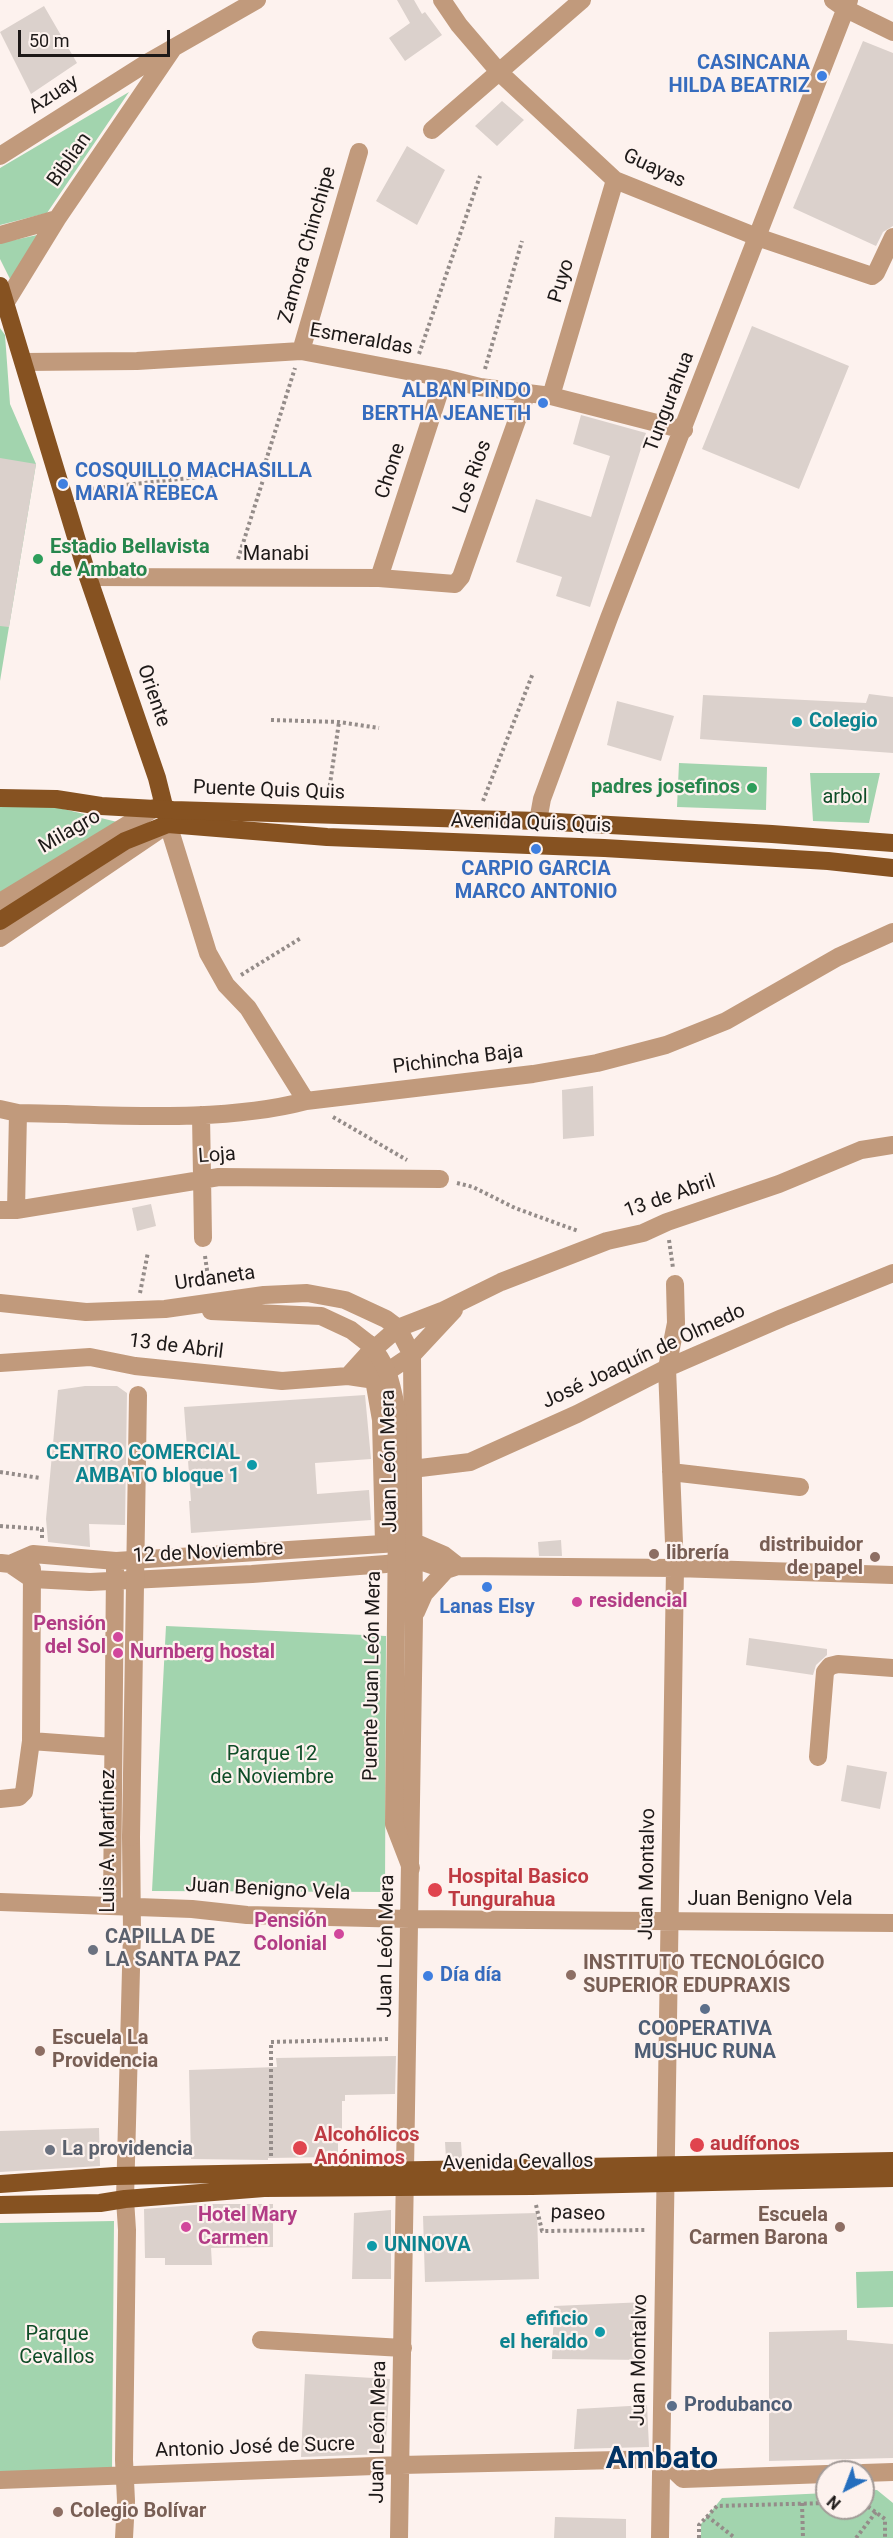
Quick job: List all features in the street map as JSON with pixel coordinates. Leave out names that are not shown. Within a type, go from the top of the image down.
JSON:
[{"type":"main road","name":"Oriente","points":[[3,293],[61,493],[153,766],[168,824]]},
{"type":"main road","name":"Puente Quis Quis","points":[[0,798],[56,799],[101,806],[173,810],[538,821]]},
{"type":"main road","name":"Avenida Quis Quis","points":[[538,821],[893,843]]},
{"type":"main road","name":"Avenida Quis Quis","points":[[168,824],[327,837],[604,848],[893,867]]},
{"type":"main road","points":[[0,921],[124,841],[168,824]]},
{"type":"main road","name":"Avenida Cevallos","points":[[0,2184],[126,2178],[271,2175],[532,2186],[665,2174],[893,2161]]},
{"type":"main road","name":"Avenida Cevallos","points":[[0,2205],[100,2203],[264,2188],[405,2179],[665,2174],[893,2178]]},
{"type":"street","name":"Azuay","points":[[0,156],[174,47],[257,0]]},
{"type":"street","name":"Guayas","points":[[442,0],[459,25],[500,73],[615,180],[757,237],[872,276],[876,273],[893,237]]},
{"type":"street","points":[[432,130],[582,0]]},
{"type":"street","points":[[843,3],[893,32]]},
{"type":"street","name":"Tungurahua","points":[[538,821],[546,789],[609,618],[684,430],[843,3]]},
{"type":"street","name":"Biblian","points":[[3,293],[57,219],[174,47]]},
{"type":"street","name":"Zamora Chinchipe","points":[[301,351],[359,152]]},
{"type":"street","name":"Puyo","points":[[551,396],[615,180]]},
{"type":"street","points":[[0,235],[57,219]]},
{"type":"street","name":"Esmeraldas","points":[[24,362],[137,362],[301,351],[480,387],[551,396],[684,430]]},
{"type":"street","name":"Chone","points":[[380,578],[444,378]]},
{"type":"street","name":"Los Rios","points":[[461,577],[527,392]]},
{"type":"street","name":"Manabi","points":[[88,577],[380,578],[455,584],[461,577]]},
{"type":"street","name":"Milagro","points":[[0,902],[164,804]]},
{"type":"street","points":[[0,938],[168,824]]},
{"type":"street","name":"Oriente","points":[[168,824],[208,952],[226,985],[248,1008],[306,1101]]},
{"type":"street","name":"Pichincha Baja","points":[[0,1108],[18,1113],[201,1115],[284,1107],[306,1101],[533,1074],[597,1063],[666,1045],[726,1022],[838,957],[893,932]]},
{"type":"street","points":[[8,1210],[18,1113]]},
{"type":"street","points":[[201,1115],[203,1238]]},
{"type":"street","name":"13 de Abril","points":[[348,1376],[368,1349],[398,1328],[464,1301],[501,1282],[607,1241],[643,1233],[667,1222],[779,1184],[861,1150],[893,1145]]},
{"type":"street","name":"Loja","points":[[8,1210],[219,1177],[440,1179]]},
{"type":"street","name":"José Joaquín de Olmedo","points":[[412,1469],[470,1462],[577,1414],[667,1368],[893,1273]]},
{"type":"street","name":"Juan Montalvo","points":[[660,2538],[675,1568],[667,1368],[676,1323],[675,1284]]},
{"type":"street","name":"Urdaneta","points":[[0,1304],[86,1312],[165,1309],[264,1295],[307,1293],[345,1300],[386,1319],[398,1328]]},
{"type":"street","name":"13 de Abril","points":[[0,1363],[90,1357],[135,1366],[282,1382],[348,1376],[375,1380],[412,1355],[464,1301]]},
{"type":"street","name":"Puente Juan León Mera","points":[[165,1309],[321,1316],[351,1330],[368,1349],[381,1357],[387,1369],[399,1417],[394,1824],[411,1868]]},
{"type":"street","points":[[398,1328],[412,1355]]},
{"type":"street","name":"Juan León Mera","points":[[368,1349],[381,1420],[384,1544]]},
{"type":"street","name":"Juan León Mera","points":[[399,2538],[414,1617],[412,1355]]},
{"type":"street","name":"Luis A. Martínez","points":[[124,2538],[127,2230],[125,2199],[138,1395],[135,1366]]},
{"type":"street","points":[[671,1472],[800,1487]]},
{"type":"street","name":"12 de Noviembre","points":[[5,1563],[33,1554],[116,1561],[384,1544],[414,1551]]},
{"type":"street","points":[[414,1551],[444,1555],[452,1568]]},
{"type":"street","name":"12 de Noviembre","points":[[5,1563],[32,1579],[90,1582],[252,1574],[386,1564],[414,1551]]},
{"type":"street","points":[[0,1799],[19,1797],[24,1792],[30,1741],[33,1554]]},
{"type":"street","name":"Luis A. Martínez","points":[[112,1906],[116,1561]]},
{"type":"street","points":[[414,1617],[424,1594],[452,1568],[675,1568],[893,1575]]},
{"type":"street","points":[[818,1757],[825,1672],[830,1666],[838,1664],[893,1668]]},
{"type":"street","points":[[30,1741],[113,1747]]},
{"type":"street","name":"Juan Benigno Vela","points":[[0,1902],[131,1907],[247,1915],[410,1919],[893,1923]]},
{"type":"street","points":[[261,2340],[403,2348]]},
{"type":"street","points":[[662,2459],[683,2479],[815,2474]]},
{"type":"street","name":"Antonio José de Sucre","points":[[0,2480],[400,2465],[662,2459]]},
{"type":"street","points":[[875,2473],[893,2472]]},
{"type":"path","points":[[413,372],[480,176]]},
{"type":"path","points":[[480,387],[522,241]]},
{"type":"path","points":[[232,577],[301,351]]},
{"type":"path","points":[[61,493],[263,470]]},
{"type":"path","points":[[476,819],[533,673]]},
{"type":"path","points":[[271,720],[339,722],[379,728]]},
{"type":"path","points":[[326,815],[339,722]]},
{"type":"path","points":[[226,985],[302,938]]},
{"type":"path","points":[[667,1222],[675,1284]]},
{"type":"path","points":[[203,1238],[212,1303]]},
{"type":"path","points":[[137,1310],[148,1252]]},
{"type":"path","points":[[0,1472],[40,1478]]},
{"type":"path","points":[[271,2175],[271,2042],[408,2038]]},
{"type":"path","name":"paseo","points":[[532,2186],[542,2231],[656,2230]]},
{"type":"path","points":[[802,2503],[803,2538]]},
{"type":"path","points":[[699,2538],[699,2525],[717,2506],[815,2503]]},
{"type":"path","points":[[856,2538],[876,2512],[885,2519],[885,2538]]},
{"type":"path","points":[[707,2516],[735,2538]]},
{"type":"green space","points":[[129,92],[47,213],[0,225],[0,168]]},
{"type":"green space","points":[[42,234],[10,279],[0,259],[0,243]]},
{"type":"green space","points":[[0,328],[5,335],[10,404],[36,464],[0,681]]},
{"type":"green space","points":[[679,763],[767,767],[766,810],[677,807]]},
{"type":"green space","name":"arbol","points":[[810,773],[880,773],[869,823],[813,821]]},
{"type":"green space","points":[[0,806],[55,807],[134,826],[0,904]]},
{"type":"green space","name":"Parque 12 de Noviembre","points":[[166,1626],[386,1636],[385,1892],[152,1891]]},
{"type":"green space","name":"Parque Cevallos","points":[[114,2221],[112,2471],[0,2472],[0,2223]]},
{"type":"green space","points":[[893,2271],[893,2307],[857,2308],[856,2272]]},
{"type":"green space","points":[[875,2490],[893,2503],[893,2538],[701,2538],[701,2524],[722,2498],[815,2494],[815,2520],[875,2520]]},
{"type":"building","points":[[397,0],[414,0],[422,14],[425,12],[442,35],[405,61],[389,38],[410,23]]},
{"type":"building","points":[[44,6],[77,63],[31,94],[0,32]]},
{"type":"building","points":[[863,41],[893,53],[893,226],[883,232],[876,246],[793,208]]},
{"type":"building","points":[[502,101],[524,120],[497,146],[475,126]]},
{"type":"building","points":[[407,146],[445,170],[417,225],[376,201]]},
{"type":"building","points":[[752,326],[849,366],[799,489],[702,449]]},
{"type":"building","points":[[581,415],[646,433],[590,607],[556,596],[562,577],[516,562],[536,499],[591,517],[610,456],[573,444]]},
{"type":"building","points":[[0,458],[36,464],[9,627],[0,626]]},
{"type":"building","name":"Colegio","points":[[869,694],[893,697],[893,753],[700,739],[703,695],[866,703]]},
{"type":"building","points":[[617,701],[674,716],[661,761],[607,745]]},
{"type":"building","points":[[593,1086],[594,1136],[563,1139],[562,1090]]},
{"type":"building","points":[[151,1204],[156,1226],[137,1231],[132,1208]]},
{"type":"building","points":[[85,1386],[117,1386],[127,1393],[125,1525],[89,1524],[90,1547],[48,1542],[46,1519],[58,1390]]},
{"type":"building","name":"CENTRO COMERCIAL AMBATO bloque 1","points":[[365,1395],[371,1459],[315,1463],[317,1494],[369,1490],[371,1520],[191,1533],[184,1407]]},
{"type":"building","points":[[561,1540],[562,1556],[539,1556],[538,1542]]},
{"type":"building","points":[[749,1638],[827,1649],[827,1655],[816,1665],[813,1675],[746,1665]]},
{"type":"building","points":[[847,1765],[887,1772],[880,1809],[841,1801]]},
{"type":"building","points":[[396,2056],[395,2094],[345,2095],[345,2101],[342,2101],[342,2140],[338,2140],[338,2157],[268,2158],[268,2160],[191,2159],[189,2070],[277,2067],[276,2058]]},
{"type":"building","name":"La providencia","points":[[99,2128],[100,2166],[0,2172],[0,2131]]},
{"type":"building","points":[[445,2142],[461,2142],[462,2158],[446,2158]]},
{"type":"building","name":"Hotel Mary Carmen","points":[[207,2204],[273,2204],[273,2247],[211,2248],[212,2265],[165,2265],[165,2258],[145,2258],[144,2209]]},
{"type":"building","name":"UNINOVA","points":[[391,2210],[391,2279],[352,2279],[354,2213]]},
{"type":"building","points":[[537,2213],[539,2279],[425,2282],[423,2216]]},
{"type":"building","name":"efificio el heraldo","points":[[646,2302],[646,2360],[552,2359],[554,2306]]},
{"type":"building","points":[[847,2330],[847,2340],[893,2344],[893,2458],[769,2461],[769,2332]]},
{"type":"building","points":[[305,2374],[390,2379],[385,2454],[301,2457]]},
{"type":"building","points":[[647,2405],[649,2447],[574,2449],[577,2409]]},
{"type":"building","points":[[555,2517],[626,2519],[626,2538],[554,2538]]},
{"type":"place","name":"CASINCANA HILDA BEATRIZ","points":[[822,76]]},
{"type":"place","name":"ALBAN PINDO BERTHA JEANETH","points":[[543,403]]},
{"type":"place","name":"COSQUILLO MACHASILLA MARIA REBECA","points":[[63,484]]},
{"type":"place","name":"Estadio Bellavista de Ambato","points":[[38,559]]},
{"type":"place","name":"Colegio","points":[[797,722]]},
{"type":"place","name":"padres josefinos","points":[[752,788]]},
{"type":"place","name":"CARPIO GARCIA MARCO ANTONIO","points":[[536,849]]},
{"type":"place","name":"CENTRO COMERCIAL AMBATO bloque 1","points":[[252,1465]]},
{"type":"place","name":"librería","points":[[654,1554]]},
{"type":"place","name":"distribuidor de papel","points":[[875,1557]]},
{"type":"place","name":"Lanas Elsy","points":[[487,1587]]},
{"type":"place","name":"residencial","points":[[577,1602]]},
{"type":"place","name":"Pensión del Sol","points":[[118,1637]]},
{"type":"place","name":"Nurnberg hostal","points":[[118,1653]]},
{"type":"place","name":"Hospital Basico Tungurahua","points":[[435,1890]]},
{"type":"place","name":"Pensión Colonial","points":[[339,1934]]},
{"type":"place","name":"CAPILLA DE LA SANTA PAZ","points":[[93,1950]]},
{"type":"place","name":"INSTITUTO TECNOLÓGICO SUPERIOR EDUPRAXIS","points":[[571,1975]]},
{"type":"place","name":"Día día","points":[[428,1976]]},
{"type":"place","name":"COOPERATIVA MUSHUC RUNA","points":[[705,2009]]},
{"type":"place","name":"Escuela La Providencia","points":[[40,2051]]},
{"type":"place","name":"audífonos","points":[[697,2145]]},
{"type":"place","name":"Alcohólicos Anónimos","points":[[300,2148]]},
{"type":"place","name":"La providencia","points":[[50,2150]]},
{"type":"place","name":"Hotel Mary Carmen","points":[[186,2227]]},
{"type":"place","name":"Escuela Carmen Barona","points":[[840,2227]]},
{"type":"place","name":"UNINOVA","points":[[372,2246]]},
{"type":"place","name":"efificio el heraldo","points":[[600,2332]]},
{"type":"place","name":"Produbanco","points":[[672,2406]]},
{"type":"place","name":"Colegio Bolívar","points":[[58,2512]]},
{"type":"district","name":"Ambato","points":[[662,2460]]}]
